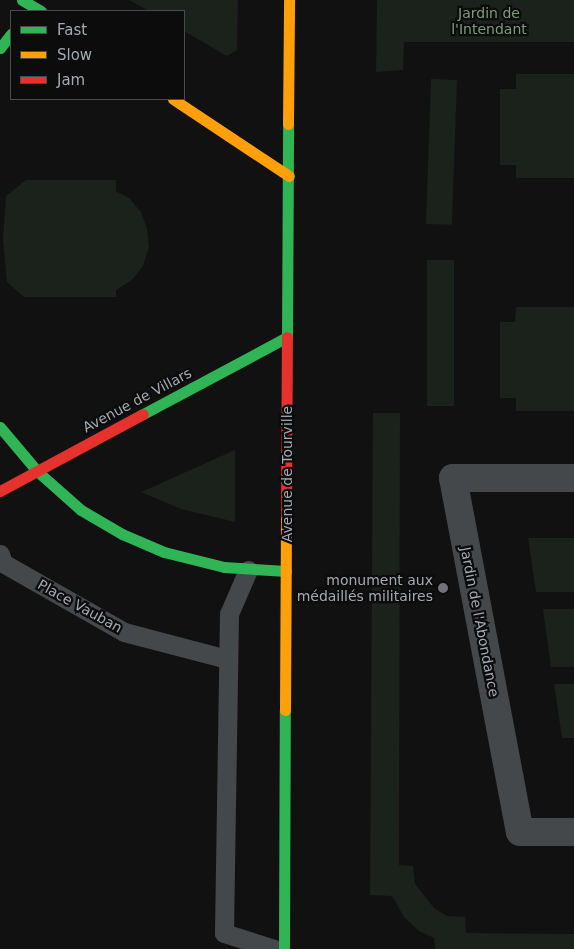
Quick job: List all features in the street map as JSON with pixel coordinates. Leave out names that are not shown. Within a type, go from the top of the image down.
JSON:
[{"type":"main road","points":[[22,0],[36,7]]},
{"type":"main road","name":"Avenue de Tourville","points":[[284,949],[289,0]]},
{"type":"main road","points":[[0,48],[10,35]]},
{"type":"main road","points":[[175,100],[289,176]]},
{"type":"main road","name":"Avenue de Villars","points":[[0,491],[287,337]]},
{"type":"main road","points":[[0,427],[37,471],[82,510],[122,534],[164,552],[248,570],[286,571]]},
{"type":"street","name":"Jardin de l'Abondance","points":[[574,478],[453,478],[520,832],[574,832]]},
{"type":"lane","name":"Place Vauban","points":[[1,560],[124,632],[226,659]]},
{"type":"lane","points":[[248,570],[229,614],[226,659],[224,941],[274,949]]},
{"type":"green space","points":[[129,0],[238,0],[237,50],[227,56],[185,32],[185,10],[147,10]]},
{"type":"green space","name":"Jardin de l'Intendant","points":[[377,0],[574,0],[574,42],[404,42],[403,70],[376,72]]},
{"type":"green space","points":[[516,74],[574,74],[574,178],[516,178],[516,165],[500,165],[500,89],[516,89]]},
{"type":"green space","points":[[431,79],[457,80],[452,225],[426,224]]},
{"type":"green space","points":[[26,180],[116,180],[116,191],[129,198],[141,212],[147,229],[149,247],[143,266],[132,280],[116,290],[116,297],[24,297],[7,282],[3,239],[6,196]]},
{"type":"green space","points":[[427,260],[454,260],[454,406],[427,406]]},
{"type":"green space","points":[[516,307],[574,307],[574,411],[516,411],[516,398],[500,398],[500,322],[515,322]]},
{"type":"green space","points":[[373,413],[400,413],[399,865],[413,866],[415,884],[434,908],[447,916],[465,917],[466,933],[574,934],[574,949],[435,949],[434,938],[419,931],[404,917],[392,896],[370,895]]},
{"type":"green space","points":[[235,450],[235,522],[181,509],[141,492]]},
{"type":"green space","points":[[528,538],[574,538],[574,592],[536,592]]},
{"type":"green space","points":[[543,609],[574,609],[574,667],[551,667]]},
{"type":"green space","points":[[554,684],[574,684],[574,738],[562,738]]},
{"type":"traffic: fast","points":[[22,0],[39,10]]},
{"type":"traffic: fast","points":[[0,48],[10,35]]},
{"type":"traffic: fast","points":[[143,414],[287,337],[288,124]]},
{"type":"traffic: fast","points":[[0,427],[37,471],[81,510],[122,534],[164,552],[224,567],[286,571]]},
{"type":"traffic: fast","points":[[284,949],[285,710]]},
{"type":"traffic: slow","points":[[288,124],[289,0]]},
{"type":"traffic: slow","points":[[175,100],[289,176]]},
{"type":"traffic: slow","points":[[285,710],[286,515]]},
{"type":"traffic: jam","points":[[286,515],[287,337]]},
{"type":"traffic: jam","points":[[0,491],[143,414]]},
{"type":"place","name":"monument aux médaillés militaires","points":[[443,588]]}]
